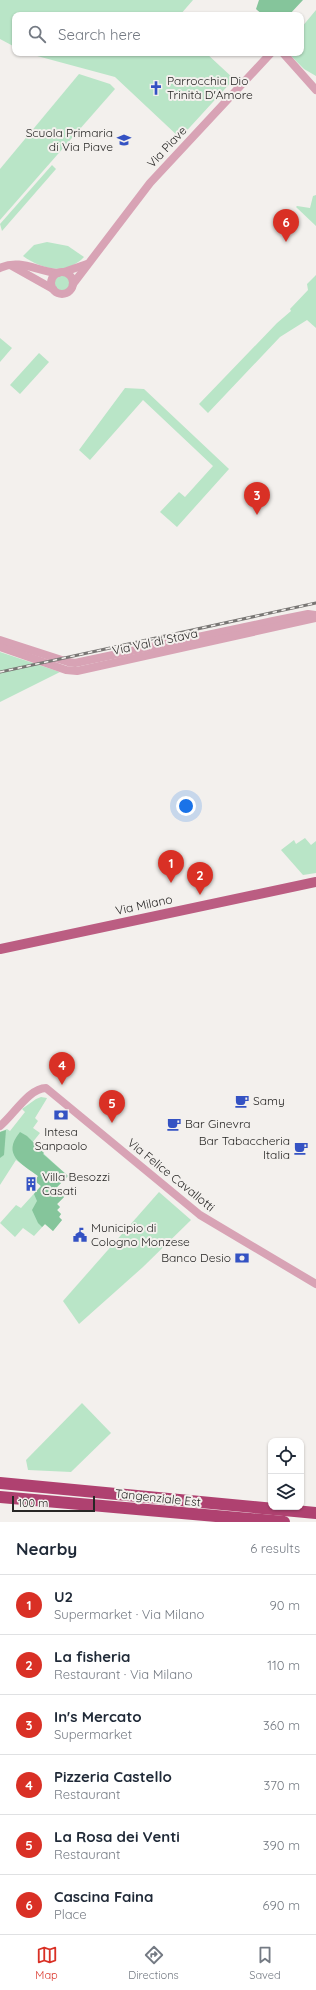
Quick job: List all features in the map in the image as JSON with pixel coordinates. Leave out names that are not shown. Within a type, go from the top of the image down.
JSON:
[{"type":"highway","name":"Tangenziale Est","points":[[0,1482],[316,1513]]},
{"type":"highway","name":"Tangenziale Est","points":[[0,1497],[284,1522]]},
{"type":"highway","points":[[55,1502],[225,1522]]},
{"type":"highway","points":[[258,1508],[316,1507]]},
{"type":"main road","name":"Via Milano","points":[[0,949],[316,882]]},
{"type":"street","name":"Via Piave","points":[[4,266],[22,270],[59,294],[64,294],[71,290],[73,284],[150,183],[268,56]]},
{"type":"street","points":[[285,56],[316,90]]},
{"type":"street","points":[[301,72],[316,84]]},
{"type":"street","name":"Via Piave","points":[[4,266],[21,264],[42,271],[61,273],[88,264]]},
{"type":"street","points":[[53,289],[52,279],[61,273],[71,276],[73,284]]},
{"type":"street","name":"Via Val di Stava","points":[[0,640],[75,663],[308,614],[316,615]]},
{"type":"street","name":"Via Val di Stava","points":[[0,647],[66,670],[77,671],[316,618]]},
{"type":"street","name":"Via Felice Cavallotti","points":[[0,1126],[32,1093],[39,1088],[46,1088],[200,1216],[316,1284]]},
{"type":"green space","points":[[0,0],[193,0],[183,12],[12,12],[12,45],[0,39]]},
{"type":"green space","points":[[259,0],[303,0],[292,12],[259,12],[256,9]]},
{"type":"green space","points":[[316,10],[316,76],[304,69],[291,56],[304,56],[304,24]]},
{"type":"green space","name":"Parrocchia Dio Trinità D'Amore","points":[[37,56],[209,56],[234,79],[180,138],[115,77]]},
{"type":"green space","points":[[79,74],[110,84],[115,89],[0,220],[0,169]]},
{"type":"green space","points":[[52,165],[56,169],[2,231],[0,224]]},
{"type":"green space","points":[[316,195],[316,226],[296,207],[310,208],[313,196]]},
{"type":"green space","points":[[47,242],[68,246],[84,257],[69,267],[54,268],[45,267],[30,261],[23,256],[34,245]]},
{"type":"green space","points":[[62,275],[69,280],[70,283],[65,290],[62,291],[55,286],[54,283],[59,276]]},
{"type":"green space","points":[[316,275],[316,328],[307,320],[280,337],[208,413],[199,404],[277,323],[291,311],[290,309],[308,290],[307,284]]},
{"type":"green space","points":[[0,338],[12,348],[0,362]]},
{"type":"green space","points":[[39,353],[49,362],[20,394],[10,385]]},
{"type":"green space","points":[[125,388],[144,389],[229,469],[177,527],[160,512],[179,492],[185,497],[213,466],[143,400],[90,460],[79,450]]},
{"type":"green space","points":[[0,652],[60,672],[0,702]]},
{"type":"green space","points":[[305,838],[311,845],[316,841],[316,873],[303,875],[281,850],[294,840],[296,844]]},
{"type":"green space","points":[[41,1097],[47,1098],[35,1118],[38,1121],[33,1128],[40,1133],[32,1143],[68,1176],[55,1189],[64,1197],[57,1204],[60,1207],[57,1210],[61,1214],[59,1217],[62,1220],[53,1231],[45,1224],[34,1236],[23,1228],[15,1237],[0,1223],[16,1205],[21,1208],[41,1186],[35,1181],[38,1176],[16,1160],[0,1185],[0,1132],[7,1129],[10,1131],[25,1112],[22,1109]]},
{"type":"green space","points":[[6,1130],[4,1155],[0,1158],[0,1132]]},
{"type":"green space","points":[[20,1132],[27,1136],[44,1153],[43,1154],[68,1176],[55,1189],[64,1197],[57,1204],[60,1207],[57,1210],[61,1214],[59,1217],[62,1220],[53,1231],[45,1224],[42,1227],[38,1223],[32,1210],[37,1201],[34,1194],[41,1186],[35,1181],[38,1176],[20,1163],[13,1153],[15,1140]]},
{"type":"green space","points":[[159,1192],[191,1220],[143,1267],[79,1324],[63,1301]]},
{"type":"green space","points":[[82,1403],[111,1433],[71,1472],[28,1470],[26,1460]]},
{"type":"railway","points":[[0,672],[316,603]]},
{"type":"place","name":"Parrocchia Dio Trinità D'Amore","points":[[156,88]]},
{"type":"place","name":"Scuola Primaria di Via Piave","points":[[124,140]]},
{"type":"place","name":"Cascina Faina","points":[[286,242]]},
{"type":"place","name":"In's Mercato","points":[[257,515]]},
{"type":"place","name":"U2","points":[[171,883]]},
{"type":"place","name":"La fisheria","points":[[200,895]]},
{"type":"place","name":"Pizzeria Castello","points":[[62,1085]]},
{"type":"place","name":"Samy","points":[[242,1101]]},
{"type":"place","name":"Intesa Sanpaolo","points":[[61,1115]]},
{"type":"place","name":"La Rosa dei Venti","points":[[112,1123]]},
{"type":"place","name":"Bar Ginevra","points":[[174,1124]]},
{"type":"place","name":"Bar Tabaccheria Italia","points":[[301,1148]]},
{"type":"place","name":"Villa Besozzi Casati","points":[[31,1184]]},
{"type":"place","name":"Municipio di Cologno Monzese","points":[[80,1235]]},
{"type":"place","name":"Banco Desio","points":[[242,1258]]}]
